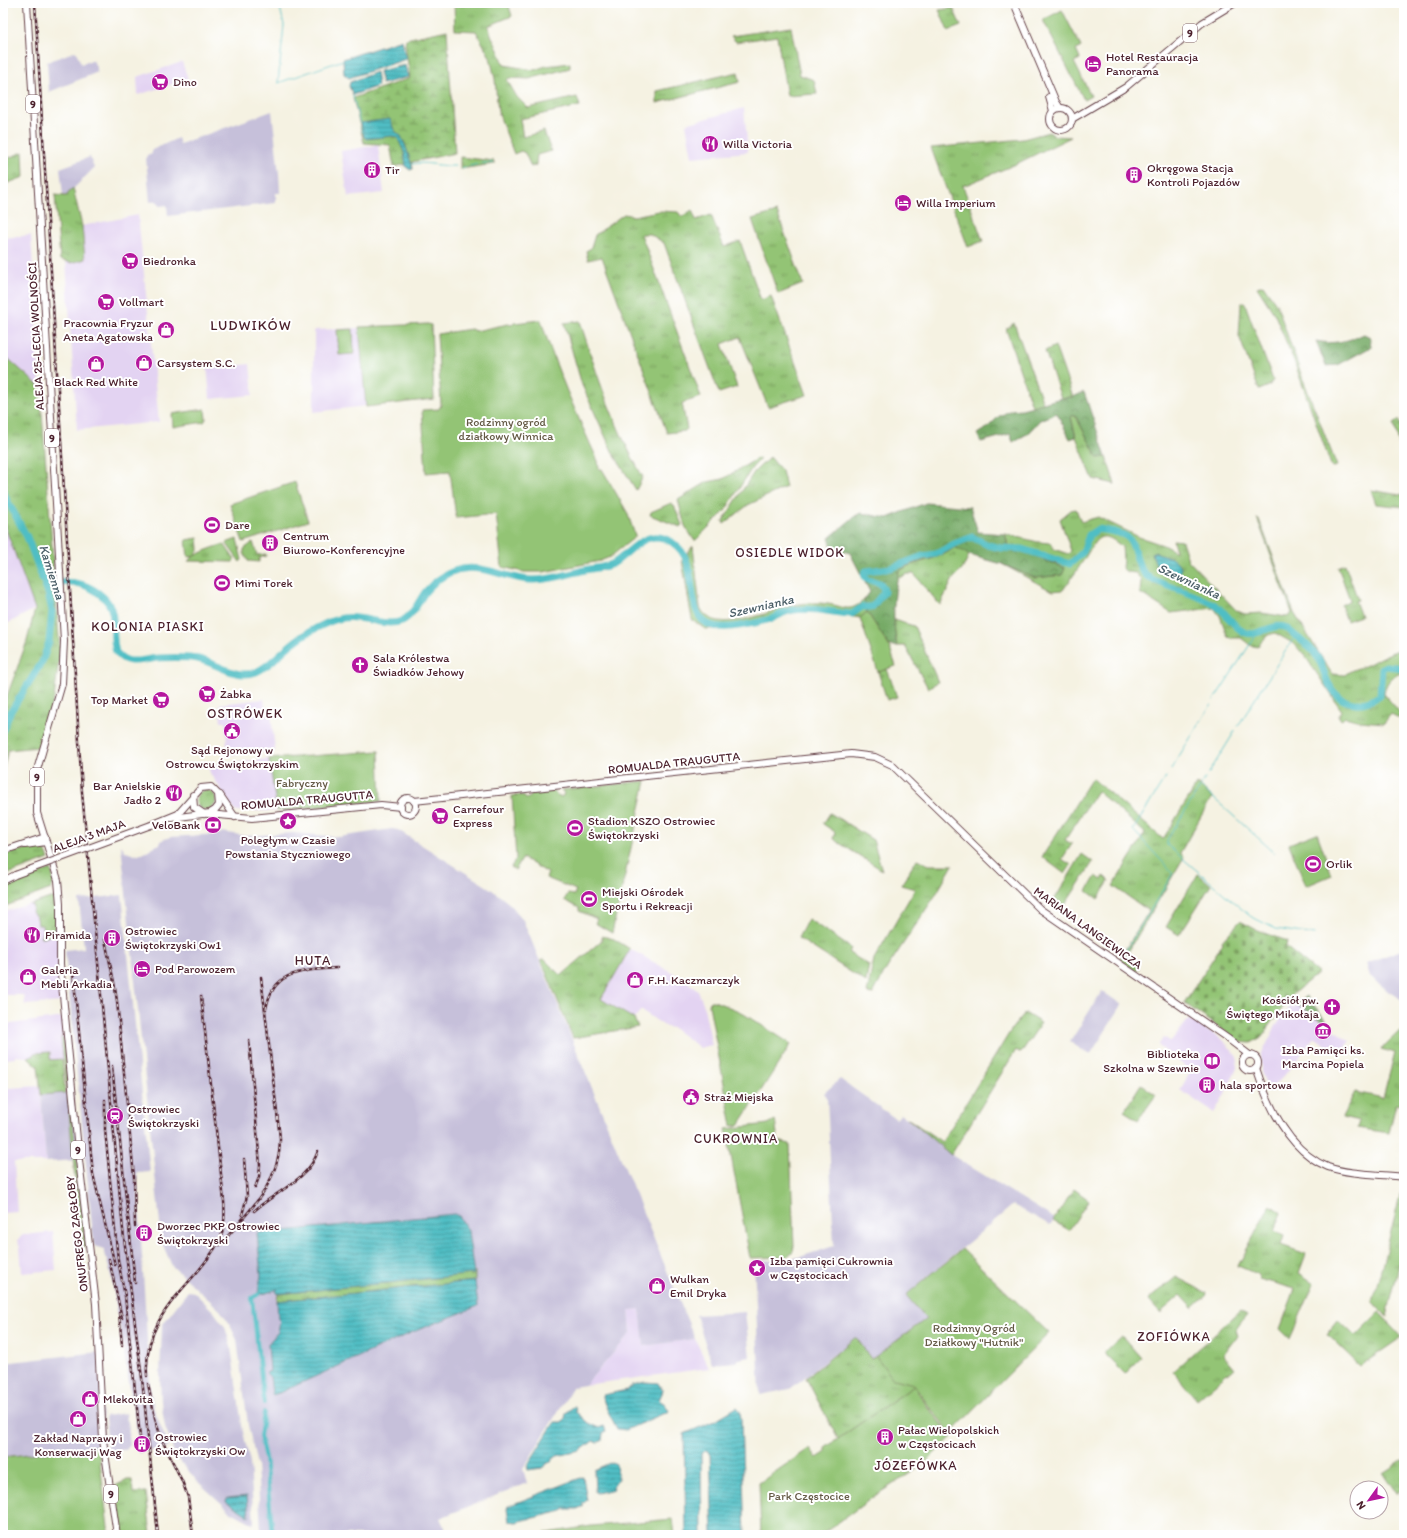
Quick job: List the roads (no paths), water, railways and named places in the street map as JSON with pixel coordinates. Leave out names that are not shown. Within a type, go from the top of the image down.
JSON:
[{"type":"main road","name":"ALEJA 25-LECIA WOLNOŚCI","points":[[27,3],[64,641],[62,684],[37,770],[37,813],[40,830],[46,839]]},
{"type":"main road","name":"9","points":[[1014,3],[1030,45],[1060,108]]},
{"type":"main road","name":"9","points":[[1030,45],[1032,56],[1050,98],[1053,112],[1050,121],[1052,126],[1057,130],[1066,129],[1071,124],[1072,119],[1084,110],[1117,93],[1202,23],[1235,3]]},
{"type":"main road","points":[[1053,112],[1060,108],[1069,112],[1072,119]]},
{"type":"main road","name":"9","points":[[1069,112],[1084,110]]},
{"type":"main road","name":"ROMUALDA TRAUGUTTA","points":[[415,802],[851,754],[875,757],[887,762],[909,780]]},
{"type":"main road","name":"MARIANA LANGIEWICZA","points":[[909,780],[947,820],[1040,909],[1234,1043],[1246,1056]]},
{"type":"main road","points":[[207,786],[214,789],[218,794],[219,805],[215,810],[206,814],[194,807],[194,795],[198,789],[207,786]]},
{"type":"main road","name":"ROMUALDA TRAUGUTTA","points":[[218,794],[235,817]]},
{"type":"main road","name":"ALEJA 3 MAJA","points":[[171,818],[180,812],[194,795]]},
{"type":"main road","points":[[408,798],[415,802],[415,810],[410,813],[404,812],[401,805],[408,798]]},
{"type":"main road","name":"ROMUALDA TRAUGUTTA","points":[[206,814],[252,818],[382,805],[401,805]]},
{"type":"main road","name":"ALEJA 3 MAJA","points":[[3,878],[15,875],[171,818],[206,814]]},
{"type":"main road","points":[[3,851],[46,839]]},
{"type":"main road","name":"ONUFREGO ZAGŁOBY","points":[[46,839],[57,875],[59,892],[60,964],[79,1160],[96,1304],[103,1440],[117,1535]]},
{"type":"main road","name":"ALEJA 3 MAJA","points":[[3,881],[15,875]]},
{"type":"main road","points":[[1253,1055],[1257,1058],[1259,1063],[1254,1070],[1244,1068],[1242,1061],[1246,1056],[1253,1055]]},
{"type":"main road","points":[[1254,1070],[1288,1136],[1299,1149],[1313,1159],[1336,1169],[1404,1177]]},
{"type":"water","points":[[402,40],[406,59],[349,78],[344,74],[343,59]]},
{"type":"water","points":[[405,65],[408,77],[382,84],[379,71]]},
{"type":"water","points":[[376,72],[378,86],[353,95],[349,86],[350,82]]},
{"type":"water","points":[[390,119],[394,130],[401,136],[413,169],[410,170],[406,167],[404,152],[397,137],[392,136],[366,139],[364,137],[361,123]]},
{"type":"water","points":[[1155,552],[1174,559],[1181,566],[1180,574],[1157,567],[1152,554]]},
{"type":"water","points":[[454,1214],[459,1216],[468,1231],[474,1274],[278,1294],[276,1291],[278,1289],[260,1295],[258,1293],[261,1275],[257,1233],[280,1231],[282,1229],[283,1231]]},
{"type":"water","points":[[475,1281],[478,1306],[413,1332],[279,1393],[272,1394],[270,1377],[266,1373],[270,1371],[268,1344],[278,1332],[280,1321],[278,1319],[277,1301]]},
{"type":"water","points":[[645,1382],[658,1383],[663,1391],[659,1400],[665,1404],[669,1411],[626,1430],[617,1429],[606,1407],[603,1395],[627,1390],[633,1385]]},
{"type":"water","points":[[575,1407],[576,1412],[588,1423],[599,1428],[604,1426],[606,1431],[603,1433],[602,1441],[593,1441],[580,1451],[557,1456],[542,1468],[528,1470],[527,1466],[552,1426],[555,1422],[562,1422],[565,1419],[566,1413]]},
{"type":"water","points":[[737,1407],[740,1411],[741,1419],[745,1535],[713,1535],[710,1455],[707,1450],[701,1454],[702,1535],[686,1535],[684,1434],[712,1422]]},
{"type":"water","points":[[612,1462],[616,1464],[618,1479],[613,1486],[614,1489],[597,1493],[595,1492],[594,1470]]},
{"type":"water","points":[[583,1477],[587,1500],[582,1505],[584,1506],[577,1509],[564,1509],[563,1511],[516,1522],[509,1521],[508,1506]]},
{"type":"water","points":[[247,1496],[249,1516],[226,1501],[227,1498]]},
{"type":"waterway","points":[[279,3],[284,25],[278,83],[343,60]]},
{"type":"waterway","points":[[353,96],[362,132],[363,131]]},
{"type":"waterway","points":[[412,164],[423,163],[456,166]]},
{"type":"waterway","points":[[462,168],[481,163],[493,163]]},
{"type":"waterway","name":"Kamienna","points":[[3,489],[6,498],[27,537],[48,593],[52,611],[49,642],[42,662],[11,711],[3,730]]},
{"type":"waterway","name":"Szewnianka","points":[[42,578],[46,580],[81,584],[93,589],[103,597],[107,601],[112,612],[116,652],[124,659],[136,661],[162,658],[194,658],[227,670],[241,674],[249,674],[256,672],[271,663],[298,639],[331,621],[350,617],[387,623],[402,621],[406,619],[416,608],[426,591],[435,582],[454,571],[463,569],[482,569],[530,580],[558,577],[607,566],[614,563],[648,538],[664,538],[673,543],[682,552],[687,562],[696,610],[702,619],[710,625],[716,627],[733,627],[767,620],[793,610],[802,609],[852,614],[862,607],[872,607],[884,592],[880,583],[866,579],[864,574],[866,571],[891,568],[923,556],[936,554],[954,544],[972,537],[988,545],[1001,548],[1022,549],[1070,564],[1083,552],[1089,535],[1098,529],[1117,532],[1127,537],[1133,545],[1138,563],[1145,574],[1158,582],[1199,597],[1215,605],[1244,632],[1249,634],[1281,626],[1287,628],[1313,651],[1320,662],[1330,686],[1340,698],[1346,701],[1360,703],[1373,699],[1380,695],[1382,668],[1386,666],[1404,668]]},
{"type":"waterway","points":[[1214,700],[1258,632]]},
{"type":"waterway","points":[[1238,726],[1295,636]]},
{"type":"waterway","points":[[1171,769],[1211,705]]},
{"type":"waterway","points":[[1209,773],[1235,731]]},
{"type":"waterway","points":[[1122,957],[1173,873],[1133,830],[1166,777]]},
{"type":"waterway","points":[[1205,779],[1167,840],[1167,845],[1250,916],[1276,929],[1315,935]]},
{"type":"waterway","points":[[1201,787],[1275,853]]},
{"type":"waterway","points":[[259,1294],[252,1298],[264,1403]]},
{"type":"waterway","points":[[264,1413],[260,1436],[265,1458],[273,1535]]},
{"type":"railway","points":[[35,3],[82,792],[123,1230],[142,1378],[158,1535]]},
{"type":"railway","points":[[105,940],[117,1001],[134,1177],[135,1226]]},
{"type":"railway","points":[[266,1009],[275,986],[283,979],[302,972],[337,968]]},
{"type":"railway","points":[[73,971],[93,1174],[115,1265]]},
{"type":"railway","points":[[220,1245],[251,1209],[269,1183],[279,1154],[280,1138],[261,977]]},
{"type":"railway","points":[[147,1376],[147,1359],[154,1330],[169,1305],[214,1250],[221,1237],[224,1224],[224,1201],[201,996]]},
{"type":"railway","points":[[249,1040],[260,1165],[259,1177],[255,1188]]},
{"type":"railway","points":[[112,1066],[135,1283]]},
{"type":"railway","points":[[105,1100],[105,1130],[118,1260],[125,1296],[140,1437]]},
{"type":"railway","points":[[254,1211],[299,1178],[307,1170],[318,1151]]},
{"type":"railway","points":[[242,1215],[247,1196],[244,1159]]},
{"type":"railway","points":[[109,1259],[122,1318]]},
{"type":"railway","points":[[119,1313],[122,1345]]},
{"type":"railway","points":[[148,1384],[161,1438],[182,1481],[188,1497],[193,1535]]},
{"type":"place","name":"Hotel Restauracja Panorama","points":[[1093,64]]},
{"type":"place","name":"Dino","points":[[160,82]]},
{"type":"place","name":"Willa Victoria","points":[[710,144]]},
{"type":"place","name":"Tir","points":[[372,170]]},
{"type":"place","name":"Okręgowa Stacja Kontroli Pojazdów","points":[[1134,175]]},
{"type":"place","name":"Willa Imperium","points":[[903,203]]},
{"type":"place","name":"Biedronka","points":[[130,261]]},
{"type":"place","name":"Vollmart","points":[[106,302]]},
{"type":"place","name":"Pracownia Fryzur Aneta Agatowska","points":[[166,330]]},
{"type":"place","name":"Carsystem S.C.","points":[[144,363]]},
{"type":"place","name":"Black Red White","points":[[96,364]]},
{"type":"place","name":"Dare","points":[[212,525]]},
{"type":"place","name":"Centrum Biurowo-Konferencyjne","points":[[270,543]]},
{"type":"place","name":"Mimi Torek","points":[[222,583]]},
{"type":"place","name":"Sala Królestwa Świadków Jehowy","points":[[360,665]]},
{"type":"place","name":"Żabka","points":[[207,694]]},
{"type":"place","name":"Top Market","points":[[161,700]]},
{"type":"place","name":"Sąd Rejonowy w Ostrowcu Świętokrzyskim","points":[[232,731]]},
{"type":"place","name":"Bar Anielskie Jadło 2","points":[[174,793]]},
{"type":"place","name":"Carrefour Express","points":[[440,816]]},
{"type":"place","name":"Poległym w Czasie Powstania Styczniowego","points":[[288,821]]},
{"type":"place","name":"VeloBank","points":[[213,825]]},
{"type":"place","name":"Stadion KSZO Ostrowiec Świętokrzyski","points":[[575,828]]},
{"type":"place","name":"Orlik","points":[[1313,864]]},
{"type":"place","name":"Miejski Ośrodek Sportu i Rekreacji","points":[[589,899]]},
{"type":"place","name":"Piramida","points":[[32,935]]},
{"type":"place","name":"Ostrowiec Świętokrzyski Ow1","points":[[112,938]]},
{"type":"place","name":"Pod Parowozem","points":[[142,969]]},
{"type":"place","name":"Galeria Mebli Arkadia","points":[[28,977]]},
{"type":"place","name":"F.H. Kaczmarczyk","points":[[635,980]]},
{"type":"place","name":"Kościół pw. Świętego Mikołaja","points":[[1332,1007]]},
{"type":"place","name":"Izba Pamięci ks. Marcina Popiela","points":[[1323,1031]]},
{"type":"place","name":"Biblioteka Szkolna w Szewnie","points":[[1212,1061]]},
{"type":"place","name":"hala sportowa","points":[[1207,1085]]},
{"type":"place","name":"Straż Miejska","points":[[691,1097]]},
{"type":"place","name":"Ostrowiec Świętokrzyski","points":[[115,1116]]},
{"type":"place","name":"Dworzec PKP Ostrowiec Świętokrzyski","points":[[144,1233]]},
{"type":"place","name":"Izba pamięci Cukrownia w Częstocicach","points":[[757,1268]]},
{"type":"place","name":"Wulkan Emil Dryka","points":[[657,1286]]},
{"type":"place","name":"Mlekovita","points":[[90,1399]]},
{"type":"place","name":"Zakład Naprawy i Konserwacji Wag","points":[[78,1419]]},
{"type":"place","name":"Pałac Wielopolskich w Częstocicach","points":[[885,1437]]},
{"type":"place","name":"Ostrowiec Świętokrzyski Ow","points":[[142,1444]]},
{"type":"district","name":"LUDWIKÓW","points":[[251,325]]},
{"type":"district","name":"OSIEDLE WIDOK","points":[[790,552]]},
{"type":"district","name":"KOLONIA PIASKI","points":[[148,626]]},
{"type":"district","name":"OSTRÓWEK","points":[[245,713]]},
{"type":"district","name":"HUTA","points":[[313,960]]},
{"type":"district","name":"CUKROWNIA","points":[[736,1138]]},
{"type":"district","name":"ZOFIÓWKA","points":[[1174,1336]]},
{"type":"district","name":"JÓZEFÓWKA","points":[[916,1465]]},
{"type":"park label","name":"Rodzinny ogród działkowy Winnica","points":[[506,429]]},
{"type":"park label","name":"Fabryczny","points":[[302,783]]},
{"type":"park label","name":"Rodzinny Ogród Działkowy \"Hutnik\"","points":[[974,1335]]},
{"type":"park label","name":"Park Częstocice","points":[[809,1496]]}]
